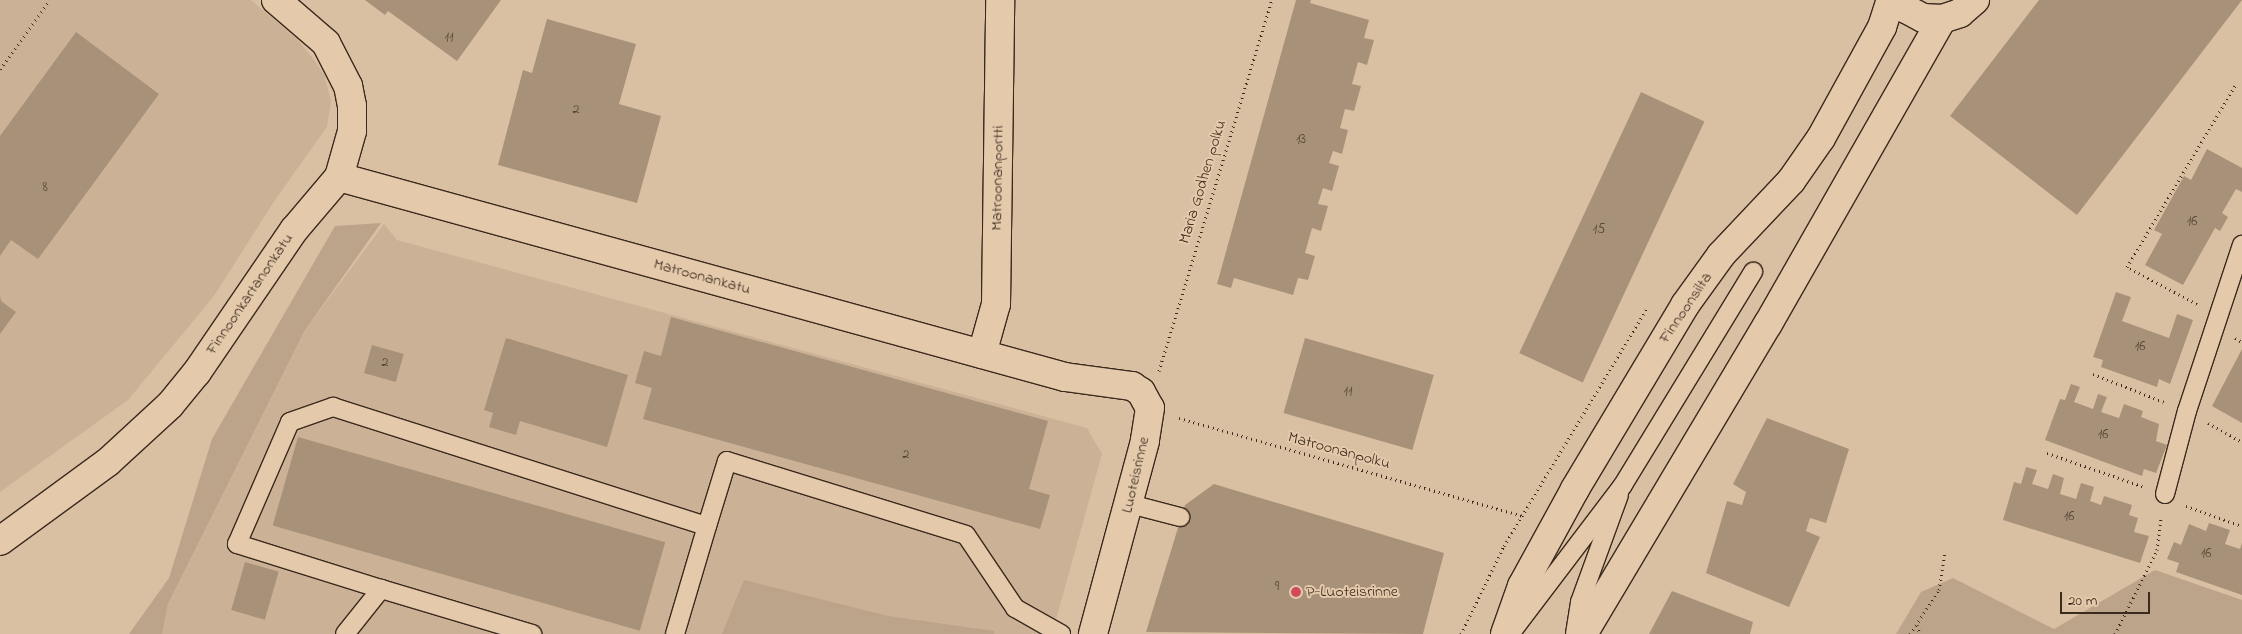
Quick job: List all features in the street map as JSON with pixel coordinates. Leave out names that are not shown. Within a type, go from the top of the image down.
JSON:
[{"type":"street","name":"Matroonanportti","points":[[982,354],[996,304],[1000,0]]},
{"type":"street","name":"Finnoonsilta","points":[[1505,634],[1522,586],[1566,505],[1685,305],[1722,255],[1790,181],[1821,138],[1882,27],[1891,0]]},
{"type":"street","points":[[1896,0],[1906,9],[1923,18],[1942,19],[1960,13],[1975,0]]},
{"type":"street","name":"Finnoonkartanonkatu","points":[[0,541],[108,462],[170,405],[196,372],[294,230],[338,177],[352,131],[352,106],[348,86],[326,43],[287,3]]},
{"type":"street","points":[[1583,634],[1783,298],[1942,19]]},
{"type":"street","name":"Matroonankatu","points":[[338,177],[1065,377],[1132,386],[1141,392],[1150,408]]},
{"type":"street","name":"Luoteisrinne","points":[[1093,634],[1130,504],[1150,408]]},
{"type":"lane","points":[[2165,494],[2187,411],[2242,246]]},
{"type":"lane","points":[[1510,634],[1622,485],[1753,272]]},
{"type":"lane","points":[[532,634],[237,544],[290,422],[334,408],[707,526]]},
{"type":"lane","points":[[675,634],[727,461],[966,535],[1015,608],[1061,634]]},
{"type":"lane","points":[[1575,634],[1580,602],[1622,485]]},
{"type":"lane","points":[[1130,504],[1180,517]]},
{"type":"lane","points":[[345,634],[381,589]]},
{"type":"path","points":[[0,69],[50,0]]},
{"type":"path","name":"Maria Godhen polku","points":[[1158,371],[1272,0]]},
{"type":"path","points":[[2219,313],[2127,267],[2236,84]]},
{"type":"path","points":[[2093,374],[2187,411],[2242,442]]},
{"type":"path","name":"Matroonanpolku","points":[[1150,408],[1522,516]]},
{"type":"path","points":[[1462,634],[1522,516],[1564,444]]},
{"type":"path","points":[[2047,454],[2165,494],[2193,510],[2242,526]]},
{"type":"path","points":[[2115,634],[2157,550],[2165,494]]},
{"type":"path","points":[[1910,634],[1939,590],[1945,552]]},
{"type":"path","points":[[1916,624],[1920,634]]},
{"type":"shaded area","points":[[0,0],[251,0],[297,39],[315,61],[324,74],[331,101],[327,127],[275,200],[214,296],[128,400],[0,492]]},
{"type":"shaded area","points":[[381,223],[305,330],[168,604],[162,634],[129,634],[169,578],[212,439],[335,226]]},
{"type":"shaded area","points":[[384,224],[397,240],[1087,428],[1102,454],[1052,634],[162,634],[168,604],[305,330]]},
{"type":"shaded area","points":[[2155,570],[2242,600],[2242,634],[1896,634],[1921,592],[1953,578],[2054,629]]},
{"type":"shaded area","points":[[744,580],[888,616],[994,631],[994,634],[722,634]]},
{"type":"building","points":[[365,0],[501,0],[457,61],[388,11],[385,15]]},
{"type":"building","points":[[1296,0],[1311,0],[1310,3],[1369,20],[1364,38],[1374,40],[1367,65],[1358,62],[1352,84],[1361,86],[1354,111],[1345,109],[1340,128],[1348,130],[1342,154],[1333,151],[1329,163],[1339,166],[1332,191],[1323,188],[1318,204],[1328,206],[1321,231],[1312,228],[1305,253],[1315,256],[1308,280],[1298,278],[1293,295],[1234,278],[1231,288],[1217,284]]},
{"type":"building","points":[[2039,0],[2242,0],[2077,215],[1950,116]]},
{"type":"building","points":[[547,19],[636,44],[619,104],[661,116],[637,203],[498,165],[523,70],[532,73]]},
{"type":"building","points":[[76,32],[159,94],[38,259],[11,240],[0,256],[0,136]]},
{"type":"building","points":[[1641,92],[1704,122],[1583,383],[1519,353]]},
{"type":"building","points":[[2207,149],[2242,168],[2242,192],[2236,189],[2222,213],[2228,217],[2220,231],[2215,228],[2183,285],[2145,265],[2162,234],[2154,230],[2184,176],[2191,180]]},
{"type":"building","points":[[2116,292],[2131,297],[2122,321],[2169,338],[2177,314],[2193,320],[2170,384],[2159,379],[2157,387],[2101,367],[2103,360],[2093,357]]},
{"type":"building","points":[[0,296],[1,301],[16,312],[0,334]]},
{"type":"building","points":[[671,317],[1048,421],[1029,489],[1050,495],[1040,529],[643,419],[652,388],[635,383],[644,351],[661,356]]},
{"type":"building","points":[[506,338],[628,375],[607,447],[520,421],[516,435],[489,427],[493,413],[484,410]]},
{"type":"building","points":[[1305,338],[1434,375],[1412,450],[1284,413]]},
{"type":"building","points":[[372,345],[404,354],[396,382],[364,373]]},
{"type":"building","points":[[2242,349],[2242,423],[2212,406]]},
{"type":"building","points":[[2071,384],[2080,387],[2074,402],[2093,409],[2098,394],[2107,397],[2101,412],[2119,418],[2124,404],[2143,411],[2141,417],[2159,424],[2156,441],[2167,445],[2156,473],[2144,469],[2142,476],[2045,440],[2060,399],[2065,400]]},
{"type":"building","points":[[1767,418],[1849,449],[1826,523],[1810,518],[1806,531],[1820,537],[1789,607],[1706,573],[1727,501],[1742,505],[1746,492],[1733,484]]},
{"type":"building","points":[[298,437],[665,542],[640,631],[273,525]]},
{"type":"building","points":[[2026,467],[2037,470],[2032,484],[2048,489],[2053,474],[2064,478],[2060,494],[2076,499],[2081,483],[2094,487],[2090,501],[2101,505],[2104,496],[2132,505],[2129,515],[2138,518],[2134,532],[2149,536],[2140,563],[2003,520],[2014,482],[2021,484]]},
{"type":"building","name":"P-Luoteisrinne","points":[[1214,484],[1444,553],[1423,634],[1146,632],[1185,505]]},
{"type":"building","points":[[2209,523],[2230,530],[2225,544],[2240,549],[2242,543],[2242,595],[2176,572],[2179,563],[2167,559],[2174,542],[2181,545],[2189,524],[2206,531]]},
{"type":"building","points":[[245,562],[279,572],[265,620],[231,610]]},
{"type":"building","points":[[1672,591],[1753,622],[1750,634],[1649,634]]},
{"type":"place","name":"P-Luoteisrinne","points":[[1296,592]]}]
